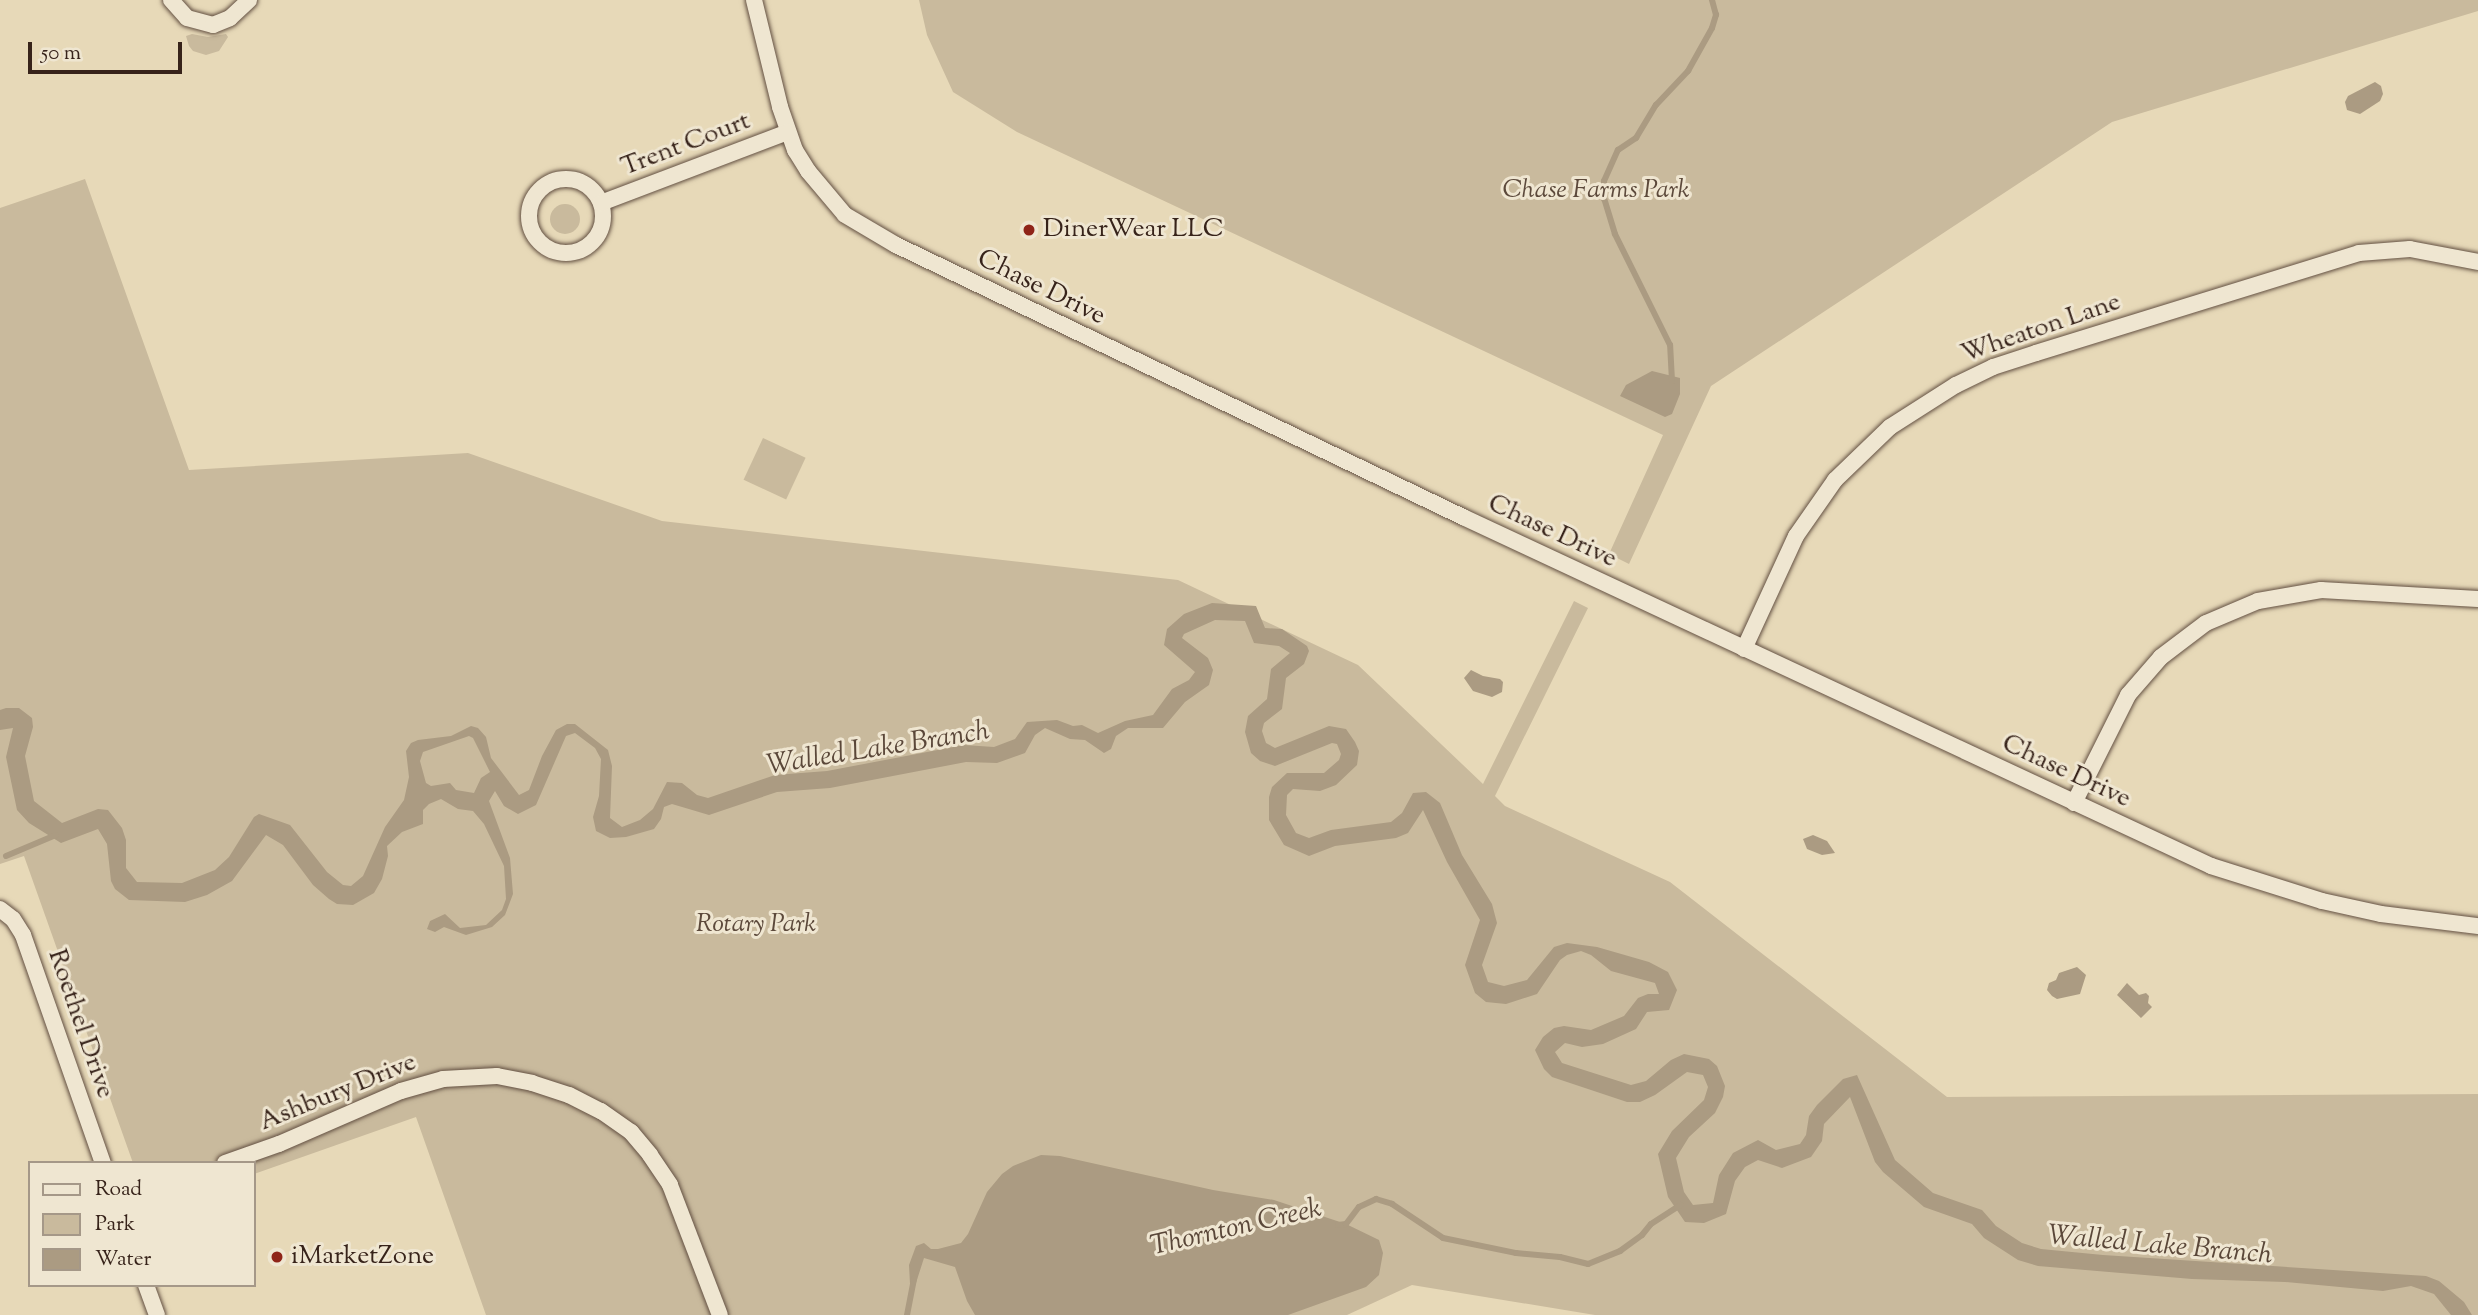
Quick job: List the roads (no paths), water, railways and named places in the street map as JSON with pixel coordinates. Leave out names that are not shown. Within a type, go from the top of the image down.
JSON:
[{"type":"street","points":[[171,0],[187,18],[207,24],[230,18],[249,0]]},
{"type":"street","name":"Chase Drive","points":[[754,0],[788,132],[808,172],[845,215],[896,245],[1744,649],[2211,866],[2266,886],[2381,914],[2478,926]]},
{"type":"street","name":"Trent Court","points":[[601,203],[788,132]]},
{"type":"street","name":"Trent Court","points":[[572,179],[584,184],[601,203],[601,228],[586,248],[563,254],[541,245],[533,236],[528,212],[531,201],[547,184],[572,179]]},
{"type":"street","name":"Wheaton Lane","points":[[1744,649],[1796,536],[1828,489],[1890,427],[1956,385],[1993,367],[2332,260],[2385,250],[2410,249],[2478,262]]},
{"type":"street","points":[[2074,803],[2128,695],[2161,657],[2206,623],[2258,601],[2321,590],[2478,600]]},
{"type":"street","name":"Roethel Drive","points":[[0,909],[13,919],[23,935],[102,1161]]},
{"type":"street","name":"Ashbury Drive","points":[[231,1161],[279,1144],[401,1091],[443,1079],[498,1076],[532,1083],[569,1095],[601,1111],[631,1132],[650,1155],[670,1185],[720,1315]]},
{"type":"street","points":[[147,1287],[157,1315]]},
{"type":"water","points":[[2375,82],[2381,86],[2383,94],[2380,101],[2360,114],[2347,110],[2345,102],[2348,96]]},
{"type":"water","points":[[1652,371],[1680,378],[1680,394],[1672,414],[1665,417],[1620,396],[1626,385]]},
{"type":"water","points":[[1212,603],[1256,606],[1265,628],[1282,629],[1307,646],[1309,651],[1304,664],[1286,678],[1282,709],[1264,723],[1262,731],[1266,743],[1275,748],[1329,726],[1346,729],[1359,751],[1357,765],[1336,785],[1320,791],[1293,789],[1287,795],[1286,815],[1296,833],[1309,838],[1331,830],[1391,822],[1402,813],[1413,793],[1426,792],[1440,803],[1462,855],[1492,904],[1497,923],[1482,965],[1488,982],[1504,986],[1527,980],[1554,947],[1567,943],[1597,947],[1649,962],[1668,972],[1677,990],[1669,1010],[1647,1012],[1636,1029],[1603,1044],[1582,1047],[1565,1043],[1555,1052],[1562,1063],[1631,1085],[1646,1081],[1671,1060],[1684,1054],[1709,1059],[1717,1066],[1725,1086],[1723,1097],[1715,1113],[1689,1137],[1676,1158],[1684,1192],[1693,1205],[1713,1203],[1719,1175],[1733,1153],[1758,1140],[1776,1150],[1800,1144],[1806,1135],[1809,1116],[1817,1105],[1843,1079],[1857,1075],[1895,1160],[1933,1193],[1982,1210],[1996,1226],[2022,1243],[2041,1249],[2103,1255],[2426,1276],[2439,1281],[2464,1302],[2472,1315],[2451,1315],[2434,1294],[2411,1286],[2383,1291],[2285,1282],[2192,1279],[2038,1266],[2018,1260],[1984,1238],[1972,1224],[1924,1207],[1883,1172],[1875,1162],[1850,1097],[1824,1124],[1822,1141],[1811,1157],[1782,1168],[1758,1160],[1745,1167],[1735,1181],[1726,1214],[1704,1223],[1685,1222],[1668,1197],[1658,1154],[1672,1131],[1704,1100],[1708,1087],[1703,1075],[1687,1072],[1655,1095],[1640,1102],[1627,1102],[1552,1077],[1544,1069],[1535,1050],[1543,1037],[1554,1028],[1564,1026],[1591,1030],[1624,1016],[1638,998],[1659,994],[1655,983],[1611,971],[1591,955],[1581,951],[1560,960],[1537,994],[1506,1004],[1486,1002],[1475,993],[1465,965],[1480,920],[1447,862],[1423,810],[1408,833],[1396,838],[1335,846],[1309,856],[1284,845],[1269,820],[1272,787],[1287,773],[1324,773],[1339,760],[1341,754],[1337,744],[1332,743],[1275,766],[1260,761],[1251,753],[1245,732],[1248,716],[1267,699],[1271,669],[1290,653],[1279,646],[1254,643],[1245,621],[1215,620],[1184,634],[1182,638],[1208,658],[1213,670],[1209,685],[1185,702],[1163,728],[1128,728],[1116,736],[1111,749],[1104,753],[1085,740],[1070,739],[1045,728],[1035,735],[1025,753],[997,763],[966,762],[830,788],[777,792],[709,815],[672,804],[664,807],[661,819],[654,829],[626,837],[610,838],[596,831],[593,817],[599,796],[601,759],[595,748],[575,733],[566,736],[536,805],[518,814],[504,806],[495,791],[489,801],[510,858],[513,894],[505,915],[492,927],[466,935],[444,927],[435,932],[427,929],[430,921],[445,914],[460,928],[486,925],[502,910],[506,899],[504,866],[484,824],[473,811],[458,809],[441,799],[429,804],[423,810],[423,824],[402,832],[387,846],[388,856],[382,879],[374,893],[353,905],[337,904],[329,899],[313,885],[283,845],[266,835],[232,881],[207,895],[185,902],[129,900],[115,889],[111,881],[107,844],[98,829],[61,843],[29,823],[17,810],[6,757],[13,728],[0,730],[0,710],[19,708],[32,718],[33,727],[25,756],[34,801],[62,823],[98,809],[108,810],[122,828],[126,840],[126,868],[137,882],[182,883],[215,870],[229,857],[254,817],[259,814],[290,825],[327,872],[343,885],[351,886],[363,876],[385,827],[404,800],[409,777],[406,751],[411,743],[418,740],[451,736],[471,726],[478,728],[486,737],[491,758],[519,795],[529,790],[556,730],[567,724],[575,724],[608,750],[612,766],[610,818],[622,827],[640,820],[653,809],[667,782],[682,783],[697,795],[708,798],[775,775],[827,771],[964,745],[994,747],[1015,739],[1027,722],[1057,720],[1073,726],[1082,725],[1098,733],[1125,721],[1153,715],[1172,689],[1189,680],[1195,672],[1164,645],[1167,629],[1184,614]],"holes":[[[469,736],[473,738],[490,772],[481,778],[474,793],[456,790],[450,783],[431,786],[426,783],[420,761],[423,752]]]},
{"type":"water","points":[[1471,670],[1483,676],[1500,679],[1503,682],[1502,692],[1492,697],[1473,691],[1464,678]]},
{"type":"water","points":[[1813,835],[1827,841],[1835,853],[1822,855],[1807,849],[1803,839]]},
{"type":"water","points":[[2077,967],[2086,975],[2080,994],[2057,999],[2052,996],[2047,990],[2049,983],[2056,980],[2059,973]]},
{"type":"water","points":[[2127,983],[2139,995],[2146,993],[2149,996],[2148,1003],[2152,1007],[2141,1018],[2117,995]]},
{"type":"water","points":[[1041,1155],[1060,1156],[1213,1190],[1274,1200],[1346,1224],[1379,1240],[1383,1253],[1379,1275],[1366,1287],[1288,1315],[975,1315],[955,1267],[924,1258],[915,1286],[910,1284],[909,1265],[916,1246],[924,1243],[931,1249],[938,1249],[961,1243],[968,1234],[987,1192],[1002,1174],[1013,1166]]},
{"type":"waterway","points":[[1672,381],[1670,345],[1615,234],[1604,199],[1604,181],[1618,150],[1636,138],[1656,105],[1688,71],[1712,28],[1716,15],[1712,0]]},
{"type":"waterway","points":[[6,856],[56,835]]},
{"type":"waterway","name":"Thornton Creek","points":[[1338,1225],[1346,1224],[1359,1207],[1376,1199],[1392,1204],[1443,1238],[1588,1264],[1620,1251],[1642,1235],[1651,1224],[1680,1205]]},
{"type":"waterway","name":"Thornton Creek","points":[[907,1315],[914,1279]]},
{"type":"place","name":"DinerWear LLC","points":[[1029,230]]},
{"type":"place","name":"iMarketZone","points":[[277,1257]]},
{"type":"park label","name":"Chase Farms Park","points":[[1596,191]]},
{"type":"park label","name":"Rotary Park","points":[[756,925]]},
{"type":"water label","name":"Walled Lake Branch","points":[[878,749]]},
{"type":"water label","name":"Walled Lake Branch","points":[[2160,1246]]}]
